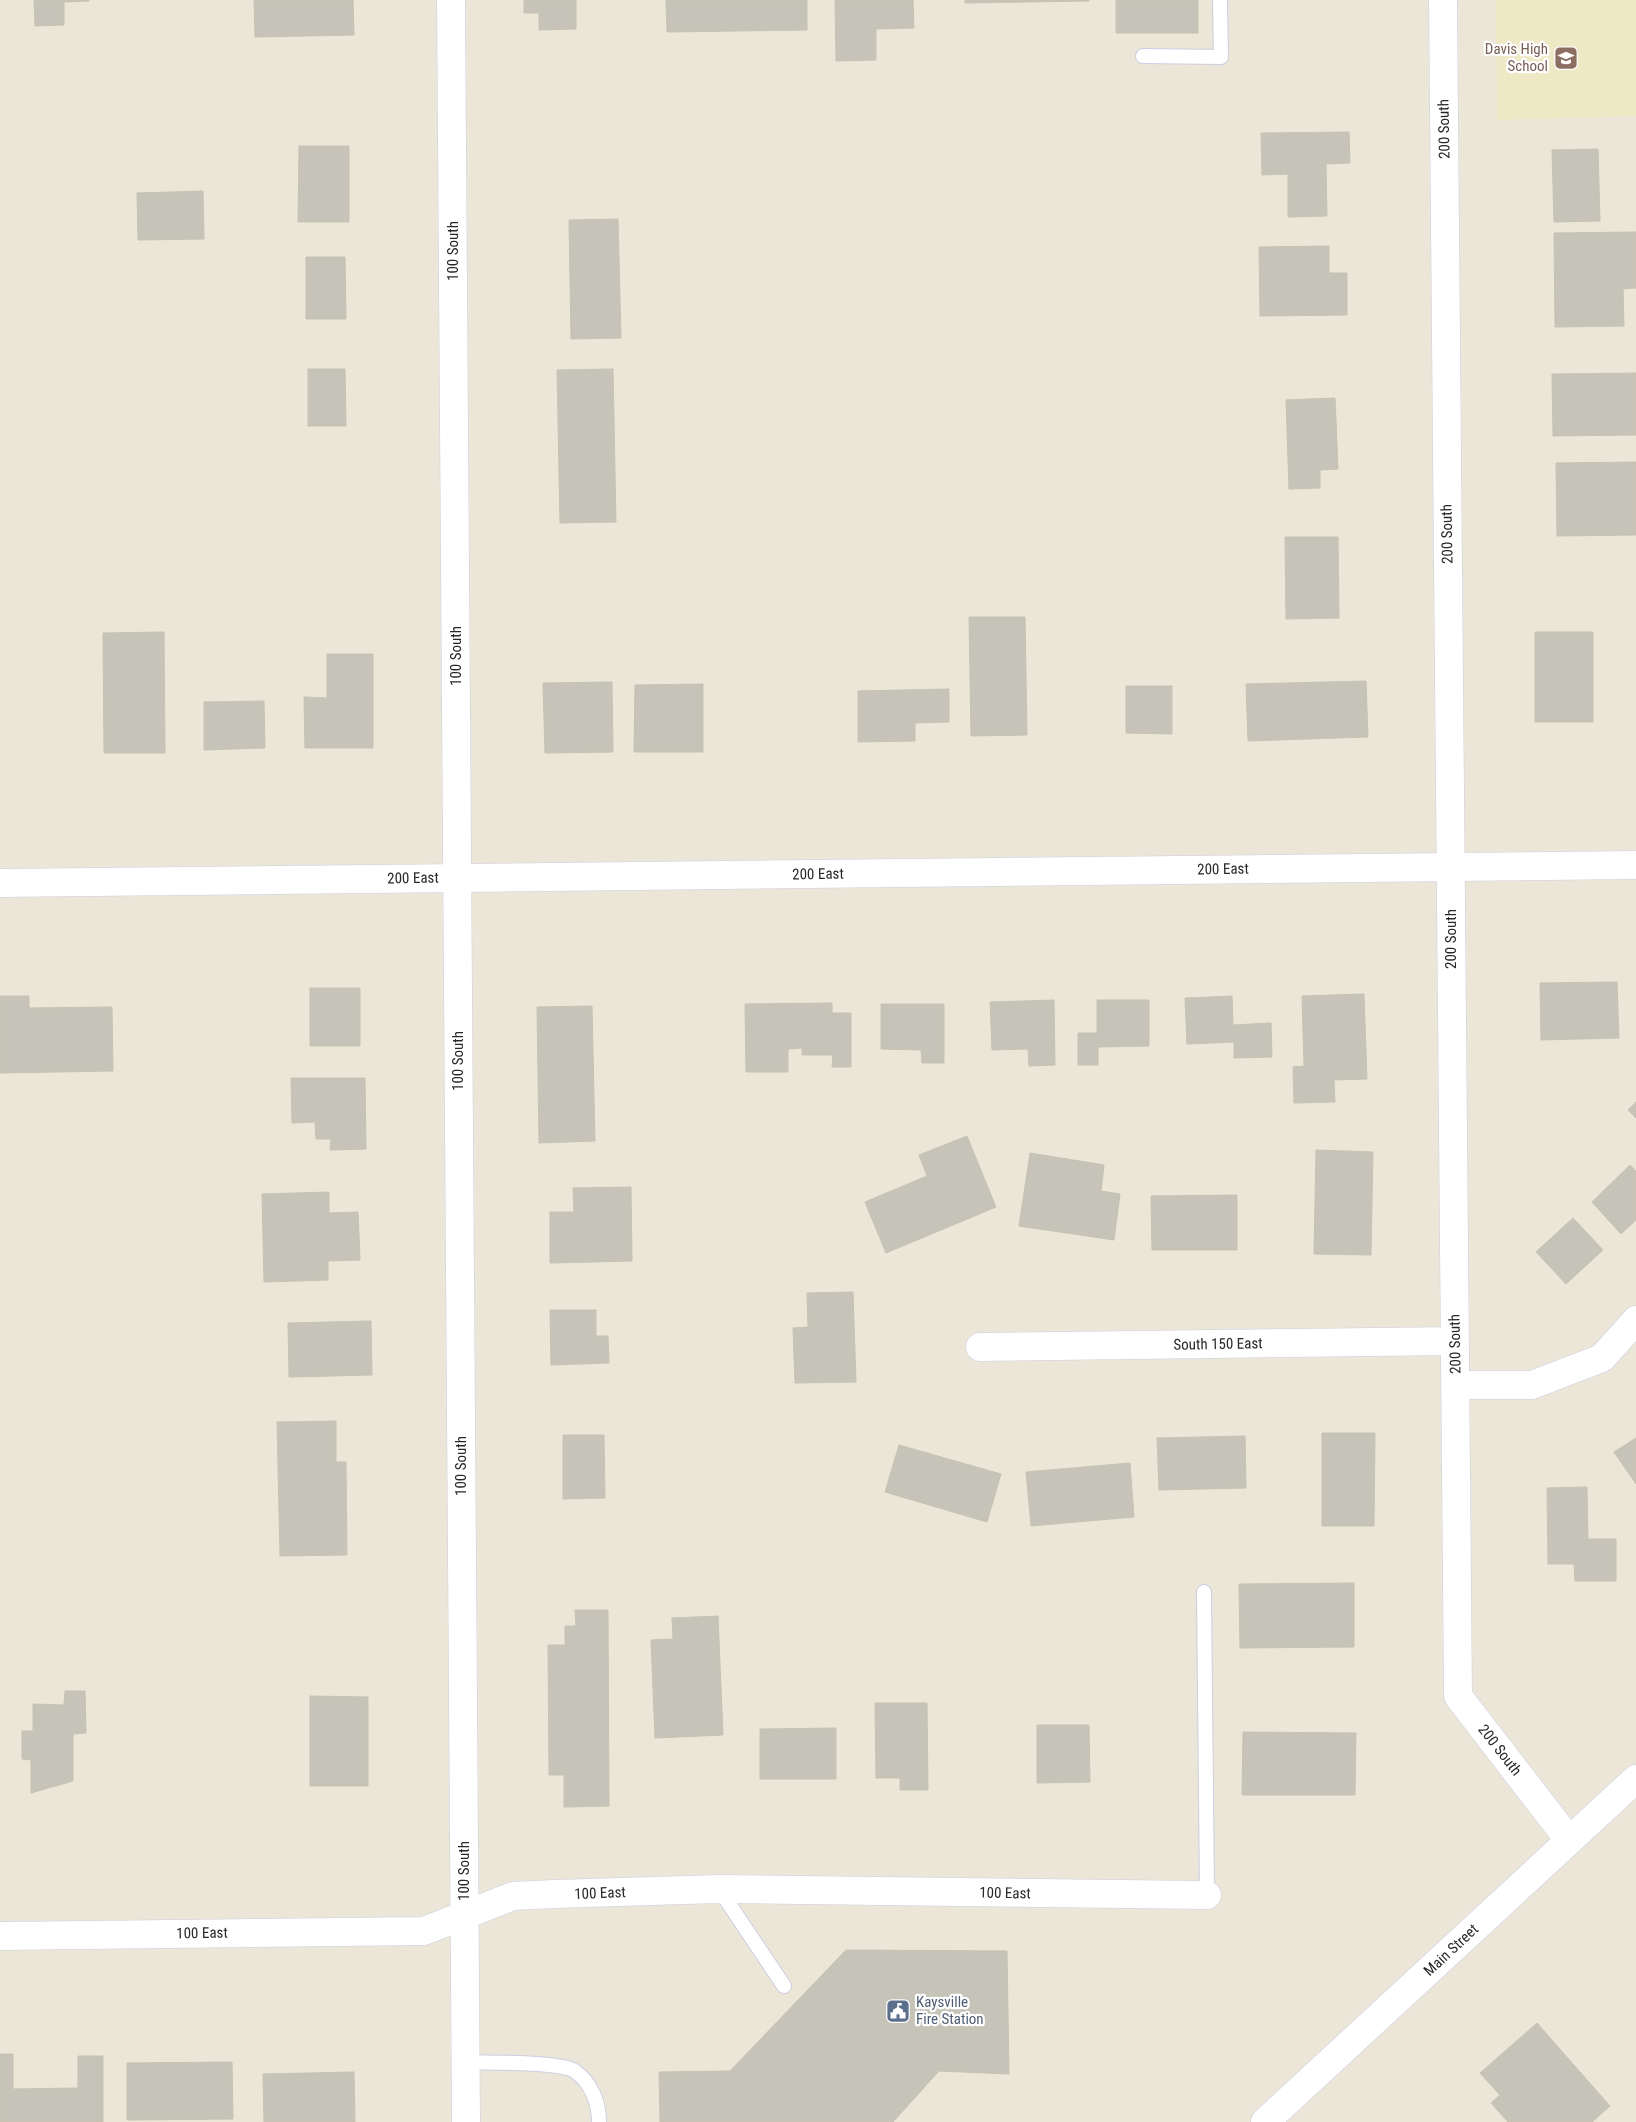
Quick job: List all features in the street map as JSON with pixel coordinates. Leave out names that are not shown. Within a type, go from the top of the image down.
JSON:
[{"type":"street","name":"100 South","points":[[451,0],[466,2122]]},
{"type":"street","name":"200 South","points":[[1442,0],[1458,1696],[1569,1840]]},
{"type":"street","name":"200 East","points":[[0,883],[1636,865]]},
{"type":"street","points":[[1455,1385],[1532,1385],[1602,1358],[1636,1320]]},
{"type":"street","name":"South 150 East","points":[[980,1347],[1455,1342]]},
{"type":"street","name":"Main Street","points":[[1265,2122],[1636,1779]]},
{"type":"street","name":"100 East","points":[[0,1936],[424,1931],[513,1896],[719,1889],[1207,1895]]},
{"type":"lane","points":[[1143,56],[1221,57],[1220,0]]},
{"type":"lane","points":[[1204,1592],[1207,1895]]},
{"type":"lane","points":[[719,1889],[784,1986]]},
{"type":"lane","points":[[466,2062],[540,2064],[575,2070],[592,2088],[599,2112],[599,2122]]},
{"type":"shaded area","name":"Davis High School","points":[[1496,0],[1636,0],[1636,116],[1497,120]]},
{"type":"building","points":[[34,0],[89,1],[64,2],[64,25],[35,26]]},
{"type":"building","points":[[254,0],[353,0],[354,35],[255,37]]},
{"type":"building","points":[[524,0],[576,0],[576,29],[539,30],[539,13],[524,13]]},
{"type":"building","points":[[666,0],[807,0],[807,30],[667,32]]},
{"type":"building","points":[[835,0],[913,0],[914,28],[876,29],[876,60],[836,61]]},
{"type":"building","points":[[965,0],[1089,0],[1089,1],[965,3]]},
{"type":"building","points":[[1116,0],[1198,0],[1198,33],[1116,33]]},
{"type":"building","points":[[1349,132],[1350,163],[1326,164],[1327,216],[1288,217],[1288,174],[1262,175],[1261,133]]},
{"type":"building","points":[[299,146],[349,146],[349,222],[298,222]]},
{"type":"building","points":[[1598,149],[1600,221],[1554,222],[1552,150]]},
{"type":"building","points":[[203,191],[204,239],[138,240],[137,193]]},
{"type":"building","points":[[618,219],[621,338],[571,339],[569,220]]},
{"type":"building","points":[[1636,232],[1636,288],[1623,289],[1624,326],[1555,327],[1554,233]]},
{"type":"building","points":[[1329,246],[1329,273],[1347,273],[1347,315],[1260,316],[1259,247]]},
{"type":"building","points":[[306,257],[345,257],[346,319],[306,319]]},
{"type":"building","points":[[308,369],[345,369],[346,426],[308,426]]},
{"type":"building","points":[[613,369],[616,522],[560,523],[557,370]]},
{"type":"building","points":[[1636,373],[1636,435],[1553,436],[1552,374]]},
{"type":"building","points":[[1335,398],[1338,469],[1320,470],[1320,488],[1289,489],[1286,400]]},
{"type":"building","points":[[1636,462],[1636,535],[1557,536],[1556,463]]},
{"type":"building","points":[[1285,537],[1338,537],[1339,618],[1286,619]]},
{"type":"building","points":[[969,617],[1025,617],[1027,735],[971,736]]},
{"type":"building","points":[[164,632],[165,753],[104,753],[103,633]]},
{"type":"building","points":[[1535,632],[1593,632],[1593,722],[1535,722]]},
{"type":"building","points":[[327,654],[373,654],[373,748],[305,748],[304,697],[327,698]]},
{"type":"building","points":[[1366,681],[1368,737],[1248,741],[1246,684]]},
{"type":"building","points":[[612,682],[613,752],[545,753],[543,683]]},
{"type":"building","points":[[703,684],[703,752],[634,752],[635,685]]},
{"type":"building","points":[[1126,686],[1172,686],[1172,734],[1126,733]]},
{"type":"building","points":[[949,689],[949,722],[915,723],[915,741],[858,742],[858,691]]},
{"type":"building","points":[[264,701],[265,748],[204,750],[204,702]]},
{"type":"building","points":[[1617,982],[1619,1038],[1541,1040],[1540,983]]},
{"type":"building","points":[[310,988],[360,988],[360,1046],[310,1046]]},
{"type":"building","points":[[1364,994],[1367,1079],[1334,1080],[1335,1102],[1294,1103],[1293,1067],[1304,1066],[1302,996]]},
{"type":"building","points":[[0,996],[29,996],[29,1008],[112,1007],[113,1071],[0,1073]]},
{"type":"building","points":[[1232,996],[1233,1025],[1271,1023],[1272,1057],[1234,1058],[1234,1042],[1187,1044],[1185,998]]},
{"type":"building","points":[[1054,1000],[1055,1065],[1029,1066],[1028,1049],[992,1050],[990,1002]]},
{"type":"building","points":[[1097,1000],[1149,1000],[1149,1046],[1098,1047],[1098,1065],[1078,1065],[1078,1033],[1097,1033]]},
{"type":"building","points":[[832,1003],[832,1013],[851,1013],[851,1067],[832,1067],[833,1055],[802,1055],[802,1048],[788,1049],[788,1072],[746,1072],[745,1004]]},
{"type":"building","points":[[881,1004],[944,1004],[944,1063],[922,1063],[921,1050],[881,1049]]},
{"type":"building","points":[[592,1006],[595,1141],[539,1143],[537,1007]]},
{"type":"building","points":[[291,1078],[365,1078],[366,1149],[330,1150],[331,1139],[316,1139],[315,1122],[292,1123]]},
{"type":"building","points":[[1636,1102],[1636,1118],[1628,1110]]},
{"type":"building","points":[[967,1136],[996,1207],[886,1253],[865,1202],[927,1176],[919,1155]]},
{"type":"building","points":[[1316,1150],[1373,1152],[1371,1255],[1314,1254]]},
{"type":"building","points":[[1030,1153],[1104,1165],[1101,1191],[1120,1194],[1114,1240],[1019,1226]]},
{"type":"building","points":[[1630,1165],[1636,1171],[1636,1220],[1621,1234],[1592,1202]]},
{"type":"building","points":[[631,1187],[632,1261],[550,1263],[550,1212],[574,1212],[573,1188]]},
{"type":"building","points":[[329,1192],[329,1213],[358,1212],[360,1260],[328,1261],[328,1280],[264,1282],[262,1194]]},
{"type":"building","points":[[1237,1195],[1237,1250],[1152,1250],[1151,1196]]},
{"type":"building","points":[[1573,1218],[1603,1250],[1566,1284],[1536,1252]]},
{"type":"building","points":[[853,1292],[856,1382],[795,1383],[793,1328],[808,1327],[807,1293]]},
{"type":"building","points":[[550,1310],[596,1310],[596,1336],[608,1336],[609,1363],[551,1365]]},
{"type":"building","points":[[371,1321],[372,1375],[289,1377],[288,1323]]},
{"type":"building","points":[[336,1421],[336,1462],[346,1462],[347,1555],[280,1556],[277,1422]]},
{"type":"building","points":[[1322,1433],[1375,1433],[1374,1526],[1322,1526]]},
{"type":"building","points":[[563,1435],[604,1435],[605,1498],[563,1499]]},
{"type":"building","points":[[1245,1436],[1246,1488],[1159,1490],[1157,1438]]},
{"type":"building","points":[[1636,1438],[1636,1484],[1614,1452]]},
{"type":"building","points":[[899,1445],[1001,1474],[987,1522],[885,1492]]},
{"type":"building","points":[[1130,1463],[1134,1517],[1031,1526],[1026,1472]]},
{"type":"building","points":[[1587,1487],[1588,1539],[1616,1539],[1616,1581],[1575,1581],[1574,1564],[1548,1564],[1547,1488]]},
{"type":"building","points":[[1354,1583],[1354,1647],[1240,1648],[1239,1584]]},
{"type":"building","points":[[575,1610],[608,1610],[609,1806],[564,1807],[564,1775],[549,1775],[548,1645],[565,1645],[565,1626],[576,1626]]},
{"type":"building","points":[[718,1616],[723,1735],[655,1738],[651,1640],[673,1639],[672,1618]]},
{"type":"building","points":[[65,1691],[85,1691],[86,1733],[73,1734],[73,1781],[31,1793],[31,1760],[22,1759],[22,1731],[33,1731],[33,1704],[64,1705]]},
{"type":"building","points":[[310,1696],[368,1697],[368,1786],[310,1786]]},
{"type":"building","points":[[875,1703],[927,1703],[928,1790],[900,1790],[900,1778],[876,1778]]},
{"type":"building","points":[[1037,1725],[1089,1725],[1090,1782],[1037,1783]]},
{"type":"building","points":[[836,1728],[836,1779],[760,1779],[760,1729]]},
{"type":"building","points":[[1243,1732],[1356,1733],[1355,1795],[1242,1795]]},
{"type":"building","name":"Kaysville Fire Station","points":[[846,1950],[1007,1951],[1009,2074],[939,2071],[893,2122],[660,2122],[659,2072],[730,2071]]},
{"type":"building","points":[[1537,2023],[1610,2106],[1592,2122],[1508,2122],[1491,2103],[1500,2095],[1480,2073]]},
{"type":"building","points":[[0,2054],[13,2054],[13,2089],[78,2088],[78,2056],[103,2056],[103,2122],[0,2122]]},
{"type":"building","points":[[232,2062],[233,2119],[127,2120],[127,2063]]},
{"type":"building","points":[[354,2072],[355,2122],[264,2122],[263,2074]]},
{"type":"place","name":"Davis High School","points":[[1566,58]]},
{"type":"place","name":"Kaysville Fire Station","points":[[898,2011]]}]
